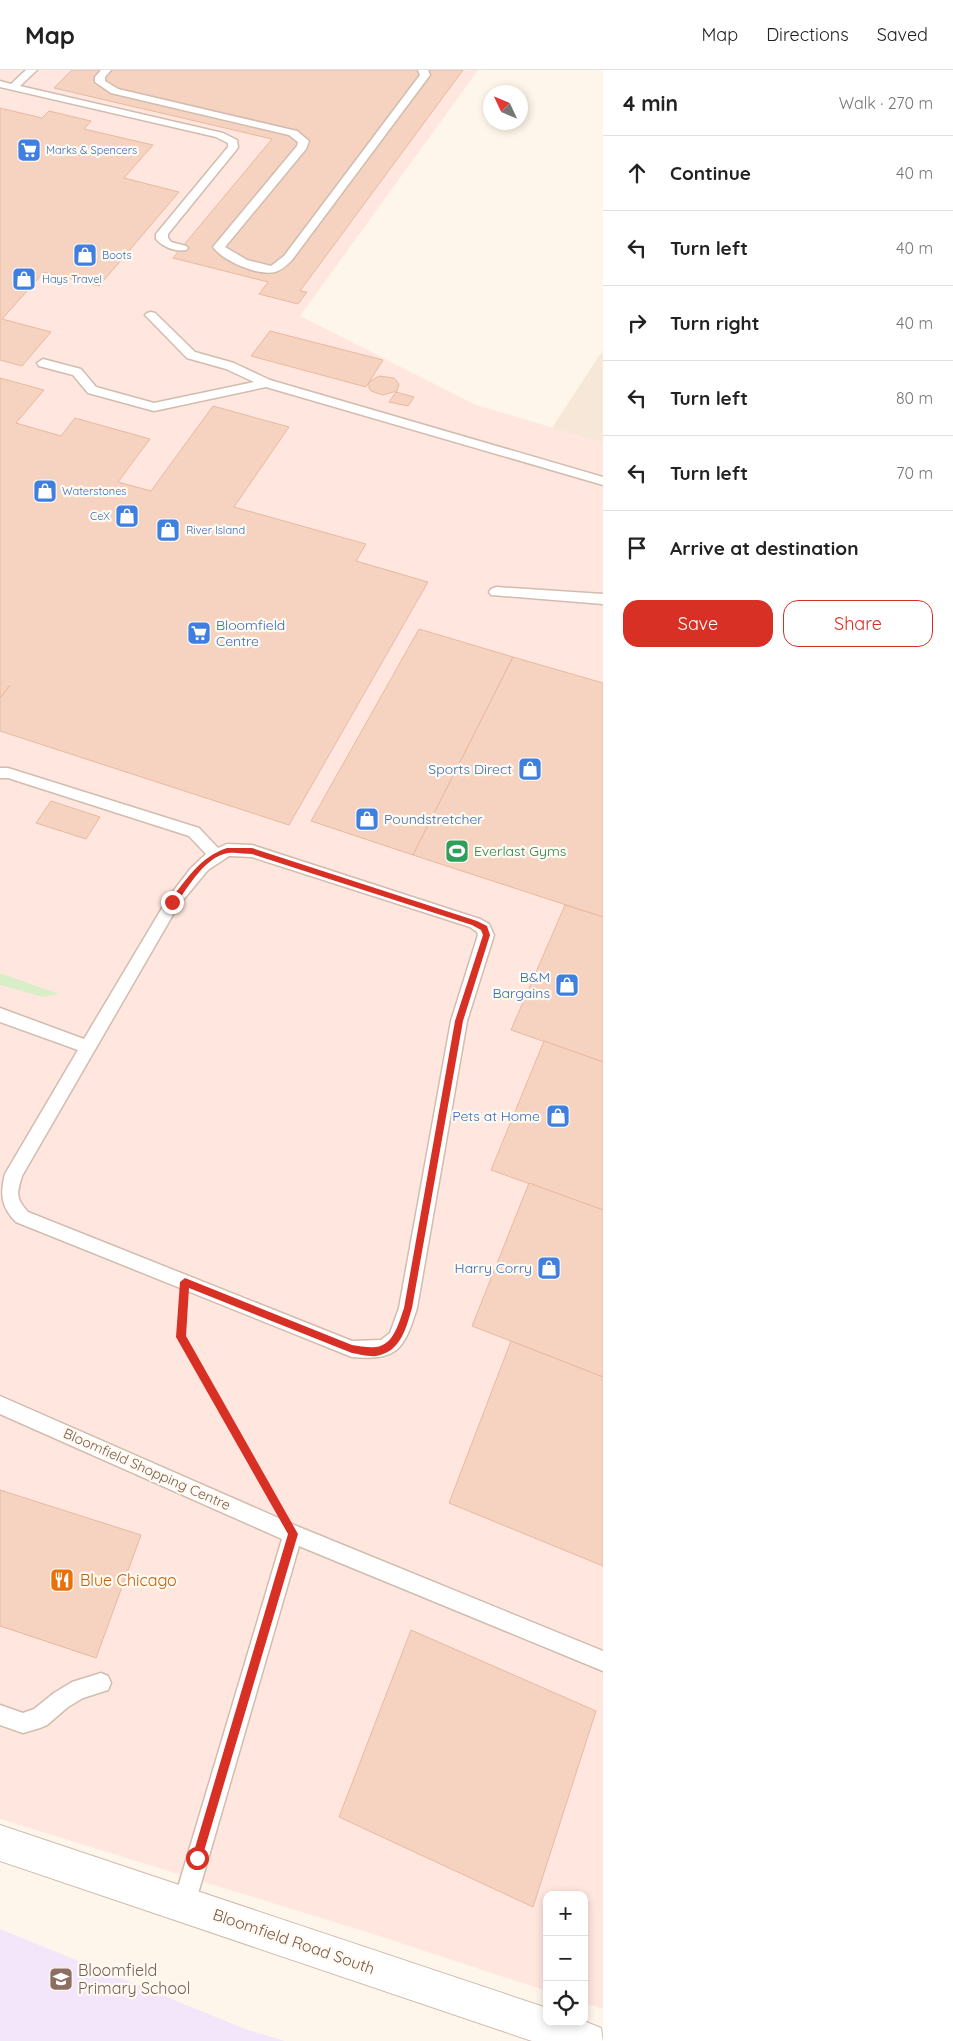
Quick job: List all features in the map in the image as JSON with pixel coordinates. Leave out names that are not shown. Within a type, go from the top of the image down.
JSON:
[{"type":"street","name":"Bloomfield Road South","points":[[0,1843],[184,1904],[547,2034],[588,2041]]},
{"type":"lane","points":[[13,87],[32,70]]},
{"type":"lane","points":[[106,70],[100,76],[100,82],[115,91],[293,133],[301,137],[304,141],[302,147],[218,247],[220,251],[230,258],[271,269],[279,266],[288,258],[425,75],[423,70]]},
{"type":"lane","points":[[0,84],[219,135],[233,142],[233,147],[162,234],[162,239],[166,244],[182,248]]},
{"type":"lane","points":[[151,315],[191,355],[230,366],[266,383],[603,481]]},
{"type":"lane","points":[[43,363],[76,372],[92,390],[154,407],[266,383]]},
{"type":"lane","points":[[496,592],[603,600]]},
{"type":"lane","points":[[0,773],[8,773],[194,832],[216,855]]},
{"type":"lane","points":[[227,850],[252,851],[475,923],[484,928],[486,935],[459,1021],[408,1308],[399,1335],[387,1347],[375,1352],[352,1349],[22,1216],[11,1206],[8,1193],[14,1174],[88,1047],[172,902],[202,864],[227,850]]},
{"type":"lane","points":[[0,1014],[88,1047]]},
{"type":"lane","name":"Bloomfield Shopping Centre","points":[[0,1405],[293,1534],[603,1661]]},
{"type":"lane","points":[[184,1904],[293,1534]]},
{"type":"lane","points":[[0,1715],[24,1723],[40,1718],[60,1700],[79,1689],[101,1683]]},
{"type":"path","points":[[185,1282],[181,1337],[293,1534]]},
{"type":"shaded area","points":[[0,70],[478,70],[300,316],[474,404],[603,443],[603,2009],[588,2004],[588,1891],[543,1891],[543,1990],[373,1934],[0,1819]]},
{"type":"shaded area","points":[[603,350],[603,443],[552,428]]},
{"type":"shaded area","name":"Bloomfield Primary School","points":[[0,1929],[245,2029],[285,2041],[0,2041]]},
{"type":"green space","points":[[0,973],[59,994],[43,997],[0,985]]},
{"type":"building","points":[[72,70],[463,70],[300,291],[307,292],[298,304],[259,294],[268,282],[173,258],[272,139],[54,88]]},
{"type":"building","points":[[0,108],[42,118],[49,111],[91,121],[84,129],[153,145],[124,178],[179,192],[99,286],[44,272],[2,319],[51,332],[22,366],[0,360]]},
{"type":"building","points":[[270,331],[383,360],[366,387],[251,356]]},
{"type":"building","points":[[379,376],[394,378],[399,384],[397,391],[383,395],[371,391],[369,382]]},
{"type":"building","name":"Bloomfield Centre","points":[[0,378],[44,390],[16,423],[61,436],[75,418],[150,439],[118,482],[151,491],[213,406],[289,427],[234,507],[366,544],[356,561],[428,582],[289,825],[0,731]]},
{"type":"building","points":[[396,392],[414,397],[408,406],[389,402]]},
{"type":"building","points":[[419,629],[513,657],[413,855],[311,821]]},
{"type":"building","name":"Sports Direct","points":[[513,657],[603,683],[603,917],[413,855]]},
{"type":"building","points":[[51,801],[100,817],[86,839],[36,823]]},
{"type":"building","name":"B&M Bargains","points":[[565,905],[603,917],[603,1062],[511,1030]]},
{"type":"building","name":"Pets at Home","points":[[544,1041],[603,1062],[603,1210],[491,1170]]},
{"type":"building","name":"Harry Corry","points":[[529,1183],[603,1210],[603,1377],[472,1326]]},
{"type":"building","points":[[511,1341],[603,1377],[603,1566],[449,1503]]},
{"type":"building","name":"Blue Chicago","points":[[0,1490],[141,1535],[96,1658],[0,1626]]},
{"type":"building","points":[[411,1630],[596,1711],[533,1907],[339,1817]]},
{"type":"place","name":"Marks & Spencers","points":[[29,150]]},
{"type":"place","name":"Boots","points":[[85,255]]},
{"type":"place","name":"Hays Travel","points":[[24,279]]},
{"type":"place","name":"Waterstones","points":[[45,491]]},
{"type":"place","name":"CeX","points":[[127,516]]},
{"type":"place","name":"River Island","points":[[168,530]]},
{"type":"place","name":"Bloomfield Centre","points":[[199,633]]},
{"type":"place","name":"Sports Direct","points":[[530,769]]},
{"type":"place","name":"Poundstretcher","points":[[367,819]]},
{"type":"place","name":"Everlast Gyms","points":[[457,851]]},
{"type":"place","name":"B&M Bargains","points":[[567,985]]},
{"type":"place","name":"Pets at Home","points":[[558,1116]]},
{"type":"place","name":"Harry Corry","points":[[549,1268]]},
{"type":"place","name":"Blue Chicago","points":[[62,1580]]},
{"type":"place","name":"Bloomfield Primary School","points":[[61,1979]]},
{"type":"route","points":[[172,902],[202,864],[216,855],[227,850],[252,851],[475,923],[484,928],[486,935],[459,1021],[408,1308],[399,1335],[387,1347],[375,1352],[352,1349],[185,1282],[181,1337],[293,1534],[197,1858]]}]
